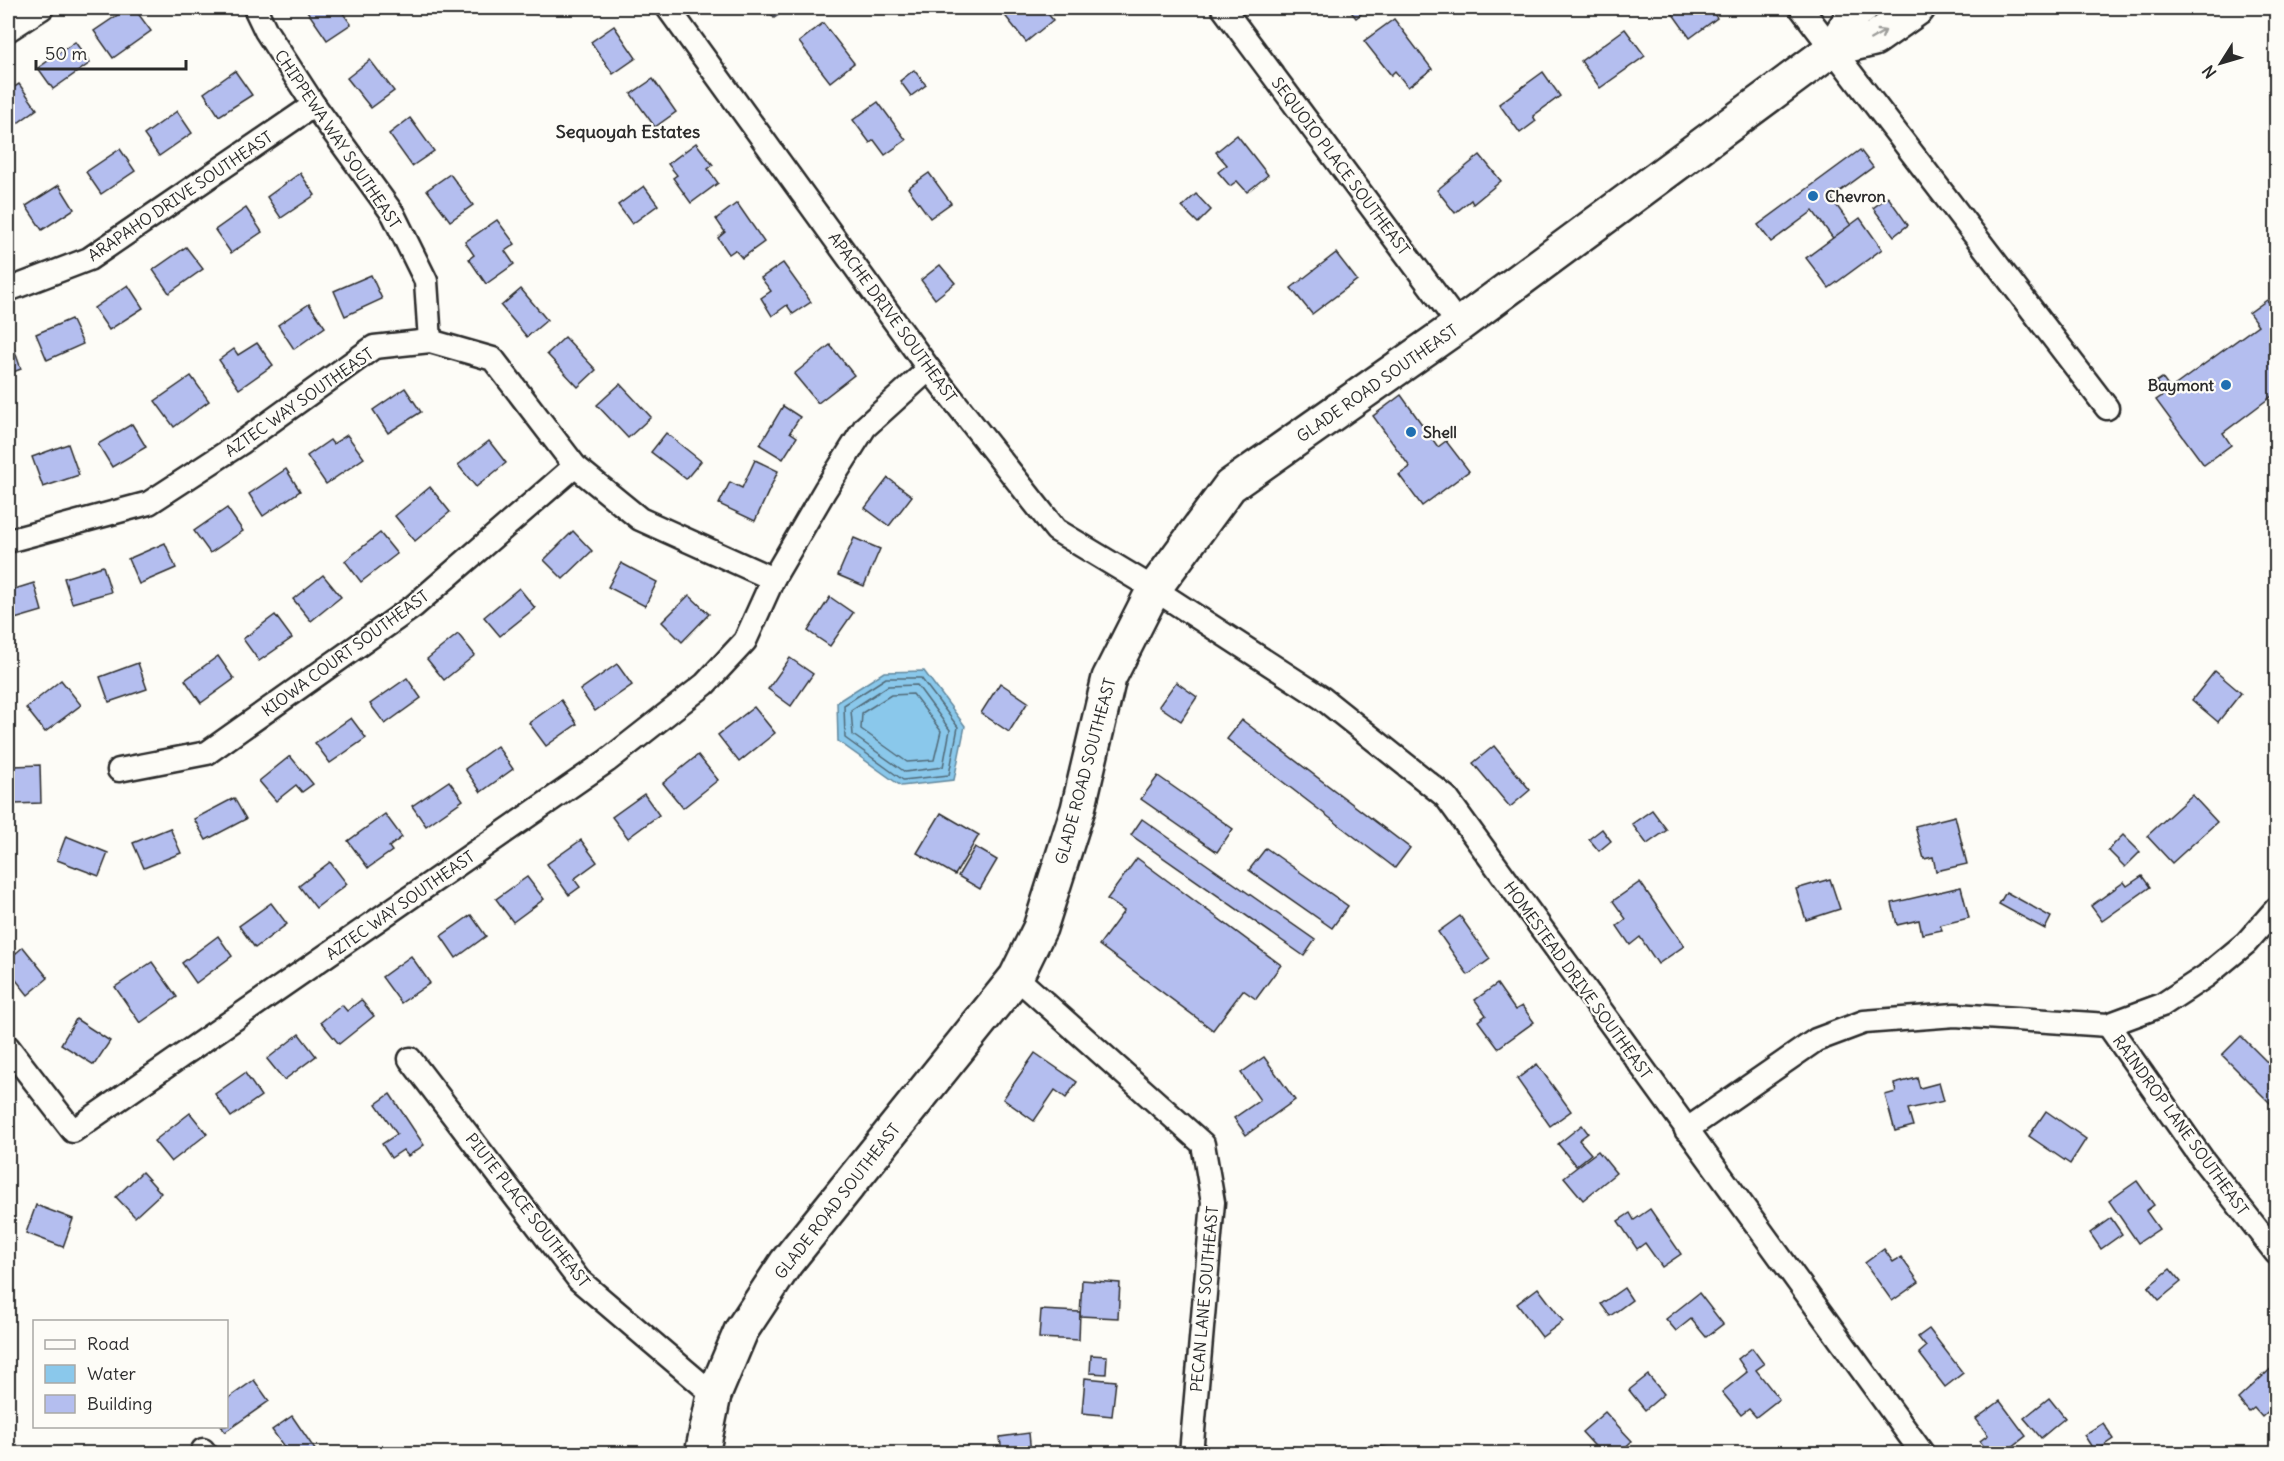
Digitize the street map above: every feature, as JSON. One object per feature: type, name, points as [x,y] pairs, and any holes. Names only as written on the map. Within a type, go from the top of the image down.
[{"type":"street","points":[[8,30],[42,8]]},
{"type":"street","name":"CHIPPEWA WAY SOUTHEAST","points":[[255,8],[266,31],[314,105],[393,214],[426,282],[430,341]]},
{"type":"street","name":"APACHE DRIVE SOUTHEAST","points":[[669,8],[929,369],[1056,530],[1154,589]]},
{"type":"street","name":"SEQUOIO PLACE SOUTHEAST","points":[[1223,8],[1459,325]]},
{"type":"street","points":[[1801,8],[2107,408]]},
{"type":"street","name":"GLADE ROAD SOUTHEAST","points":[[702,1454],[714,1395],[741,1331],[786,1263],[1016,976],[1040,928],[1078,809],[1109,678],[1154,589],[1230,486],[1459,325],[1832,49],[1855,12],[1861,8]]},
{"type":"street","points":[[1832,49],[1874,39],[1918,8]]},
{"type":"street","name":"ARAPAHO DRIVE SOUTHEAST","points":[[8,290],[88,260],[314,105]]},
{"type":"street","name":"AZTEC WAY SOUTHEAST","points":[[8,541],[149,503],[241,443],[374,347],[430,341],[493,359],[575,466],[640,519],[773,579]]},
{"type":"street","name":"AZTEC WAY SOUTHEAST","points":[[8,1047],[73,1131],[607,761],[705,684],[745,641],[773,579],[825,490],[866,427],[929,369]]},
{"type":"street","name":"KIOWA COURT SOUTHEAST","points":[[119,770],[207,753],[414,606],[575,466]]},
{"type":"street","name":"HOMESTEAD DRIVE SOUTHEAST","points":[[1154,589],[1322,698],[1446,797],[1923,1454]]},
{"type":"street","points":[[1686,1130],[1816,1040],[1864,1022],[1955,1015],[2108,1025],[2162,1005],[2206,976],[2246,943],[2277,909]]},
{"type":"street","name":"PECAN LANE SOUTHEAST","points":[[1016,976],[1203,1144],[1213,1203],[1191,1454]]},
{"type":"street","name":"RAINDROP LANE SOUTHEAST","points":[[2108,1025],[2203,1160],[2277,1253]]},
{"type":"street","name":"PIUTE PLACE SOUTHEAST","points":[[410,1059],[579,1280],[714,1395]]},
{"type":"water","points":[[924,671],[965,726],[954,780],[901,786],[838,741],[837,702],[884,672]]},
{"type":"building","points":[[128,8],[134,8],[151,31],[113,58],[94,31]]},
{"type":"building","points":[[305,8],[339,8],[351,24],[327,40]]},
{"type":"building","points":[[767,8],[789,8],[774,18]]},
{"type":"building","points":[[999,8],[1043,8],[1053,20],[1026,42]]},
{"type":"building","points":[[1348,8],[1369,8],[1356,18]]},
{"type":"building","points":[[1673,8],[1723,8],[1714,14],[1717,18],[1690,38],[1670,10]]},
{"type":"building","points":[[1394,19],[1432,69],[1408,87],[1395,71],[1391,75],[1364,41]]},
{"type":"building","points":[[823,23],[854,63],[830,82],[799,42]]},
{"type":"building","points":[[614,26],[636,58],[613,74],[591,42]]},
{"type":"building","points":[[1625,29],[1645,56],[1600,88],[1581,61]]},
{"type":"building","points":[[75,42],[90,63],[53,89],[38,68]]},
{"type":"building","points":[[370,60],[394,91],[371,108],[347,78]]},
{"type":"building","points":[[914,70],[926,85],[911,96],[900,81]]},
{"type":"building","points":[[235,71],[252,95],[219,116],[204,93]]},
{"type":"building","points":[[1543,72],[1560,96],[1533,116],[1536,121],[1520,133],[1499,104]]},
{"type":"building","points":[[653,79],[676,112],[655,127],[631,94]]},
{"type":"building","points":[[19,84],[37,109],[8,130],[8,91]]},
{"type":"building","points":[[878,102],[906,140],[885,155],[874,140],[870,143],[853,120]]},
{"type":"building","points":[[177,111],[192,133],[159,156],[144,135]]},
{"type":"building","points":[[410,118],[434,151],[412,166],[389,134]]},
{"type":"building","points":[[1237,135],[1268,175],[1247,192],[1237,181],[1230,186],[1218,172],[1227,165],[1216,152]]},
{"type":"building","points":[[696,143],[713,165],[708,169],[718,183],[691,203],[673,178],[677,175],[668,164]]},
{"type":"building","points":[[120,149],[135,171],[101,194],[86,172]]},
{"type":"building","points":[[1860,150],[1873,167],[1831,198],[1856,232],[1838,245],[1813,211],[1771,242],[1758,225]]},
{"type":"building","points":[[1480,155],[1501,181],[1473,204],[1471,200],[1455,213],[1437,190]]},
{"type":"building","points":[[300,173],[315,195],[281,218],[267,197]]},
{"type":"building","points":[[929,173],[951,203],[930,218],[908,188]]},
{"type":"building","points":[[450,174],[473,205],[450,221],[427,190]]},
{"type":"building","points":[[59,185],[74,209],[42,230],[26,206]]},
{"type":"building","points":[[644,186],[658,205],[632,224],[618,205]]},
{"type":"building","points":[[1196,194],[1211,210],[1198,223],[1182,207]]},
{"type":"building","points":[[1888,197],[1908,225],[1894,236],[1873,208]]},
{"type":"building","points":[[737,203],[764,242],[742,258],[735,250],[729,254],[718,238],[725,232],[716,219]]},
{"type":"building","points":[[246,208],[262,232],[231,253],[215,230]]},
{"type":"building","points":[[1860,218],[1882,249],[1829,288],[1806,258]]},
{"type":"building","points":[[497,220],[515,244],[505,251],[514,264],[486,284],[469,259],[474,255],[465,242]]},
{"type":"building","points":[[186,247],[203,269],[169,293],[153,270]]},
{"type":"building","points":[[1336,253],[1357,280],[1312,314],[1291,288]]},
{"type":"building","points":[[783,263],[811,302],[793,314],[787,305],[772,316],[761,298],[771,291],[761,278]]},
{"type":"building","points":[[940,265],[955,283],[935,299],[921,280]]},
{"type":"building","points":[[371,275],[382,299],[345,316],[334,291]]},
{"type":"building","points":[[128,285],[143,308],[109,330],[94,308]]},
{"type":"building","points":[[521,289],[547,320],[527,337],[501,306]]},
{"type":"building","name":"Baymont","points":[[2267,300],[2276,312],[2276,393],[2223,433],[2231,445],[2204,465],[2156,400],[2165,394],[2156,382],[2162,378],[2170,389],[2258,325],[2249,313]]},
{"type":"building","points":[[309,304],[325,327],[294,349],[278,325]]},
{"type":"building","points":[[71,319],[83,344],[47,360],[36,334]]},
{"type":"building","points":[[565,337],[596,370],[578,387],[547,354]]},
{"type":"building","points":[[257,343],[273,365],[239,389],[219,360],[234,349],[238,355]]},
{"type":"building","points":[[830,345],[854,375],[818,403],[794,374]]},
{"type":"building","points":[[13,346],[21,369],[8,374],[8,348]]},
{"type":"building","points":[[191,376],[209,401],[174,427],[155,401]]},
{"type":"building","points":[[620,384],[651,417],[628,438],[597,405]]},
{"type":"building","points":[[405,388],[421,412],[388,433],[373,410]]},
{"type":"building","points":[[1401,395],[1438,447],[1446,441],[1469,471],[1422,506],[1399,475],[1410,467],[1373,416]]},
{"type":"building","points":[[783,406],[800,417],[790,432],[797,437],[783,459],[760,445]]},
{"type":"building","points":[[132,424],[146,447],[112,467],[98,444]]},
{"type":"building","points":[[666,433],[701,461],[686,479],[651,452]]},
{"type":"building","points":[[347,435],[364,458],[326,484],[307,456],[330,440],[333,444]]},
{"type":"building","points":[[489,441],[506,463],[476,487],[458,465]]},
{"type":"building","points":[[68,444],[79,475],[43,487],[32,457]]},
{"type":"building","points":[[755,460],[778,471],[755,521],[719,504],[730,482],[742,488]]},
{"type":"building","points":[[286,469],[300,491],[263,516],[249,494]]},
{"type":"building","points":[[888,478],[912,496],[889,526],[865,508]]},
{"type":"building","points":[[430,487],[450,512],[415,541],[395,516]]},
{"type":"building","points":[[227,508],[243,531],[210,553],[194,531]]},
{"type":"building","points":[[573,531],[592,551],[563,579],[544,560]]},
{"type":"building","points":[[380,533],[397,554],[361,582],[345,561]]},
{"type":"building","points":[[854,538],[880,549],[864,586],[838,575]]},
{"type":"building","points":[[165,543],[176,568],[139,584],[128,559]]},
{"type":"building","points":[[621,563],[657,582],[645,606],[608,587]]},
{"type":"building","points":[[103,566],[111,592],[72,603],[64,578]]},
{"type":"building","points":[[323,575],[341,597],[311,621],[293,599]]},
{"type":"building","points":[[34,583],[42,611],[8,621],[8,591]]},
{"type":"building","points":[[519,588],[535,608],[500,636],[484,617]]},
{"type":"building","points":[[689,595],[709,614],[682,642],[662,622]]},
{"type":"building","points":[[830,597],[853,613],[830,646],[808,631]]},
{"type":"building","points":[[275,615],[292,638],[259,661],[243,639]]},
{"type":"building","points":[[458,634],[475,655],[444,680],[427,659]]},
{"type":"building","points":[[218,656],[234,679],[201,703],[185,680]]},
{"type":"building","points":[[790,658],[813,674],[791,706],[768,689]]},
{"type":"building","points":[[138,663],[147,689],[109,702],[100,677]]},
{"type":"building","points":[[617,664],[632,685],[595,711],[580,690]]},
{"type":"building","points":[[2215,671],[2241,693],[2218,722],[2192,700]]},
{"type":"building","points":[[407,678],[421,698],[385,724],[370,704]]},
{"type":"building","points":[[61,680],[81,705],[45,732],[26,708]]},
{"type":"building","points":[[1176,682],[1197,697],[1181,721],[1159,706]]},
{"type":"building","points":[[1000,683],[1028,702],[1009,732],[981,713]]},
{"type":"building","points":[[561,700],[577,724],[546,746],[529,723]]},
{"type":"building","points":[[754,707],[775,733],[739,762],[718,735]]},
{"type":"building","points":[[351,718],[366,738],[330,763],[315,743]]},
{"type":"building","points":[[1242,720],[1410,848],[1395,868],[1227,739]]},
{"type":"building","points":[[497,746],[513,769],[481,792],[465,769]]},
{"type":"building","points":[[1494,746],[1530,790],[1510,807],[1473,763]]},
{"type":"building","points":[[698,755],[718,780],[683,808],[663,783]]},
{"type":"building","points":[[290,756],[313,784],[302,792],[296,785],[276,801],[259,781]]},
{"type":"building","points":[[40,765],[41,803],[15,804],[14,766]]},
{"type":"building","points":[[1158,776],[1233,829],[1217,852],[1141,799]]},
{"type":"building","points":[[449,781],[463,800],[426,826],[412,806]]},
{"type":"building","points":[[644,794],[659,815],[628,838],[612,817]]},
{"type":"building","points":[[2192,795],[2217,822],[2172,863],[2147,836]]},
{"type":"building","points":[[234,798],[246,819],[206,840],[194,819]]},
{"type":"building","points":[[1652,810],[1667,830],[1647,844],[1632,824]]},
{"type":"building","points":[[941,813],[979,835],[955,875],[917,853]]},
{"type":"building","points":[[385,814],[402,837],[389,847],[392,851],[368,868],[348,841]]},
{"type":"building","points":[[1955,816],[1967,864],[1936,871],[1933,857],[1924,859],[1915,826]]},
{"type":"building","points":[[1142,819],[1315,940],[1304,956],[1131,835]]},
{"type":"building","points":[[170,828],[181,853],[144,868],[133,843]]},
{"type":"building","points":[[1602,829],[1611,841],[1599,851],[1589,839]]},
{"type":"building","points":[[2123,835],[2140,852],[2125,867],[2108,850]]},
{"type":"building","points":[[66,836],[108,853],[99,876],[57,860]]},
{"type":"building","points":[[581,840],[597,862],[574,879],[580,887],[569,895],[547,864]]},
{"type":"building","points":[[975,847],[997,860],[980,889],[958,876]]},
{"type":"building","points":[[1266,848],[1348,906],[1332,928],[1249,870]]},
{"type":"building","points":[[1137,858],[1281,965],[1256,999],[1243,990],[1213,1030],[1099,945],[1124,911],[1107,899]]},
{"type":"building","points":[[330,862],[347,884],[316,908],[299,886]]},
{"type":"building","points":[[2142,876],[2150,887],[2102,921],[2091,906],[2124,882],[2127,886]]},
{"type":"building","points":[[527,877],[544,899],[513,922],[496,899]]},
{"type":"building","points":[[1830,879],[1840,909],[1806,920],[1796,889]]},
{"type":"building","points":[[1640,882],[1684,946],[1658,964],[1640,937],[1630,945],[1617,926],[1626,919],[1613,901]]},
{"type":"building","points":[[1961,887],[1969,918],[1940,925],[1942,930],[1922,934],[1919,920],[1897,925],[1892,903]]},
{"type":"building","points":[[2006,892],[2051,917],[2045,929],[1999,904]]},
{"type":"building","points":[[271,903],[287,924],[255,948],[239,926]]},
{"type":"building","points":[[471,915],[486,936],[456,958],[441,936]]},
{"type":"building","points":[[1460,916],[1490,959],[1468,975],[1438,932]]},
{"type":"building","points":[[218,936],[232,956],[196,983],[182,963]]},
{"type":"building","points":[[23,947],[48,978],[28,995],[8,970],[8,960]]},
{"type":"building","points":[[411,956],[430,983],[401,1003],[382,977]]},
{"type":"building","points":[[152,962],[177,997],[140,1023],[115,987]]},
{"type":"building","points":[[1497,984],[1515,1010],[1522,1006],[1534,1022],[1498,1048],[1478,1021],[1486,1015],[1475,1000]]},
{"type":"building","points":[[361,1000],[374,1016],[339,1044],[321,1022],[342,1005],[347,1011]]},
{"type":"building","points":[[76,1019],[110,1041],[94,1065],[61,1044]]},
{"type":"building","points":[[299,1034],[316,1056],[284,1080],[267,1059]]},
{"type":"building","points":[[2241,1036],[2267,1062],[2271,1058],[2276,1064],[2276,1109],[2222,1055]]},
{"type":"building","points":[[1035,1053],[1077,1082],[1066,1098],[1055,1090],[1034,1121],[1003,1099]]},
{"type":"building","points":[[1264,1057],[1295,1100],[1246,1135],[1234,1118],[1260,1100],[1241,1073]]},
{"type":"building","points":[[1537,1064],[1571,1111],[1550,1126],[1517,1079]]},
{"type":"building","points":[[245,1073],[261,1096],[231,1117],[215,1094]]},
{"type":"building","points":[[1917,1078],[1920,1088],[1939,1083],[1944,1101],[1908,1109],[1913,1126],[1895,1131],[1885,1095],[1896,1092],[1894,1084]]},
{"type":"building","points":[[390,1094],[424,1145],[408,1156],[403,1150],[391,1158],[382,1144],[397,1134],[376,1104]]},
{"type":"building","points":[[2046,1111],[2086,1139],[2070,1164],[2029,1136]]},
{"type":"building","points":[[190,1113],[207,1134],[171,1162],[154,1141]]},
{"type":"building","points":[[1582,1125],[1588,1133],[1579,1140],[1591,1154],[1576,1166],[1558,1144]]},
{"type":"building","points":[[1598,1151],[1616,1173],[1583,1200],[1564,1177]]},
{"type":"building","points":[[142,1172],[161,1193],[135,1217],[116,1197]]},
{"type":"building","points":[[2137,1181],[2154,1205],[2146,1211],[2159,1229],[2138,1243],[2109,1201]]},
{"type":"building","points":[[36,1205],[73,1219],[63,1247],[26,1233]]},
{"type":"building","points":[[1650,1209],[1681,1254],[1662,1267],[1645,1243],[1637,1249],[1618,1221],[1630,1213],[1634,1220]]},
{"type":"building","points":[[2111,1218],[2122,1234],[2101,1249],[2090,1233]]},
{"type":"building","points":[[1884,1249],[1893,1262],[1901,1257],[1919,1282],[1892,1301],[1865,1263]]},
{"type":"building","points":[[2170,1269],[2181,1282],[2159,1300],[2148,1287]]},
{"type":"building","points":[[1082,1280],[1120,1283],[1118,1318],[1080,1316]]},
{"type":"building","points":[[1538,1288],[1563,1321],[1542,1337],[1517,1304]]},
{"type":"building","points":[[1624,1288],[1632,1300],[1610,1316],[1601,1304]]},
{"type":"building","points":[[1699,1293],[1723,1324],[1706,1337],[1691,1319],[1676,1331],[1666,1319]]},
{"type":"building","points":[[1041,1310],[1080,1312],[1079,1340],[1039,1338]]},
{"type":"building","points":[[1929,1329],[1963,1373],[1945,1387],[1919,1353],[1926,1347],[1918,1337]]},
{"type":"building","points":[[1752,1348],[1764,1364],[1756,1370],[1779,1399],[1756,1417],[1749,1409],[1741,1415],[1722,1392],[1747,1372],[1738,1359]]},
{"type":"building","points":[[1091,1355],[1107,1356],[1106,1374],[1090,1373]]},
{"type":"building","points":[[2276,1364],[2276,1404],[2262,1417],[2254,1408],[2249,1412],[2238,1399]]},
{"type":"building","points":[[1648,1375],[1664,1394],[1645,1410],[1629,1390]]},
{"type":"building","points":[[1085,1378],[1116,1381],[1112,1416],[1082,1413]]},
{"type":"building","points":[[254,1380],[269,1401],[225,1432],[222,1428],[228,1428],[228,1399]]},
{"type":"building","points":[[2049,1398],[2065,1418],[2041,1438],[2024,1418]]},
{"type":"building","points":[[2000,1401],[2026,1436],[2003,1454],[1989,1454],[1980,1441],[1988,1435],[1976,1419]]},
{"type":"building","points":[[1605,1412],[1632,1441],[1618,1454],[1602,1454],[1582,1432]]},
{"type":"building","points":[[292,1416],[318,1454],[289,1454],[272,1430]]},
{"type":"building","points":[[2103,1423],[2114,1439],[2095,1452],[2084,1435]]},
{"type":"building","points":[[1029,1433],[1031,1454],[1002,1454],[1000,1437]]},
{"type":"building","points":[[1371,1445],[1396,1449],[1395,1454],[1370,1454]]},
{"type":"place","name":"Chevron","points":[[1813,196]]},
{"type":"place","name":"Baymont","points":[[2226,385]]},
{"type":"place","name":"Shell","points":[[1411,432]]},
{"type":"district","name":"Sequoyah Estates","points":[[628,132]]}]
